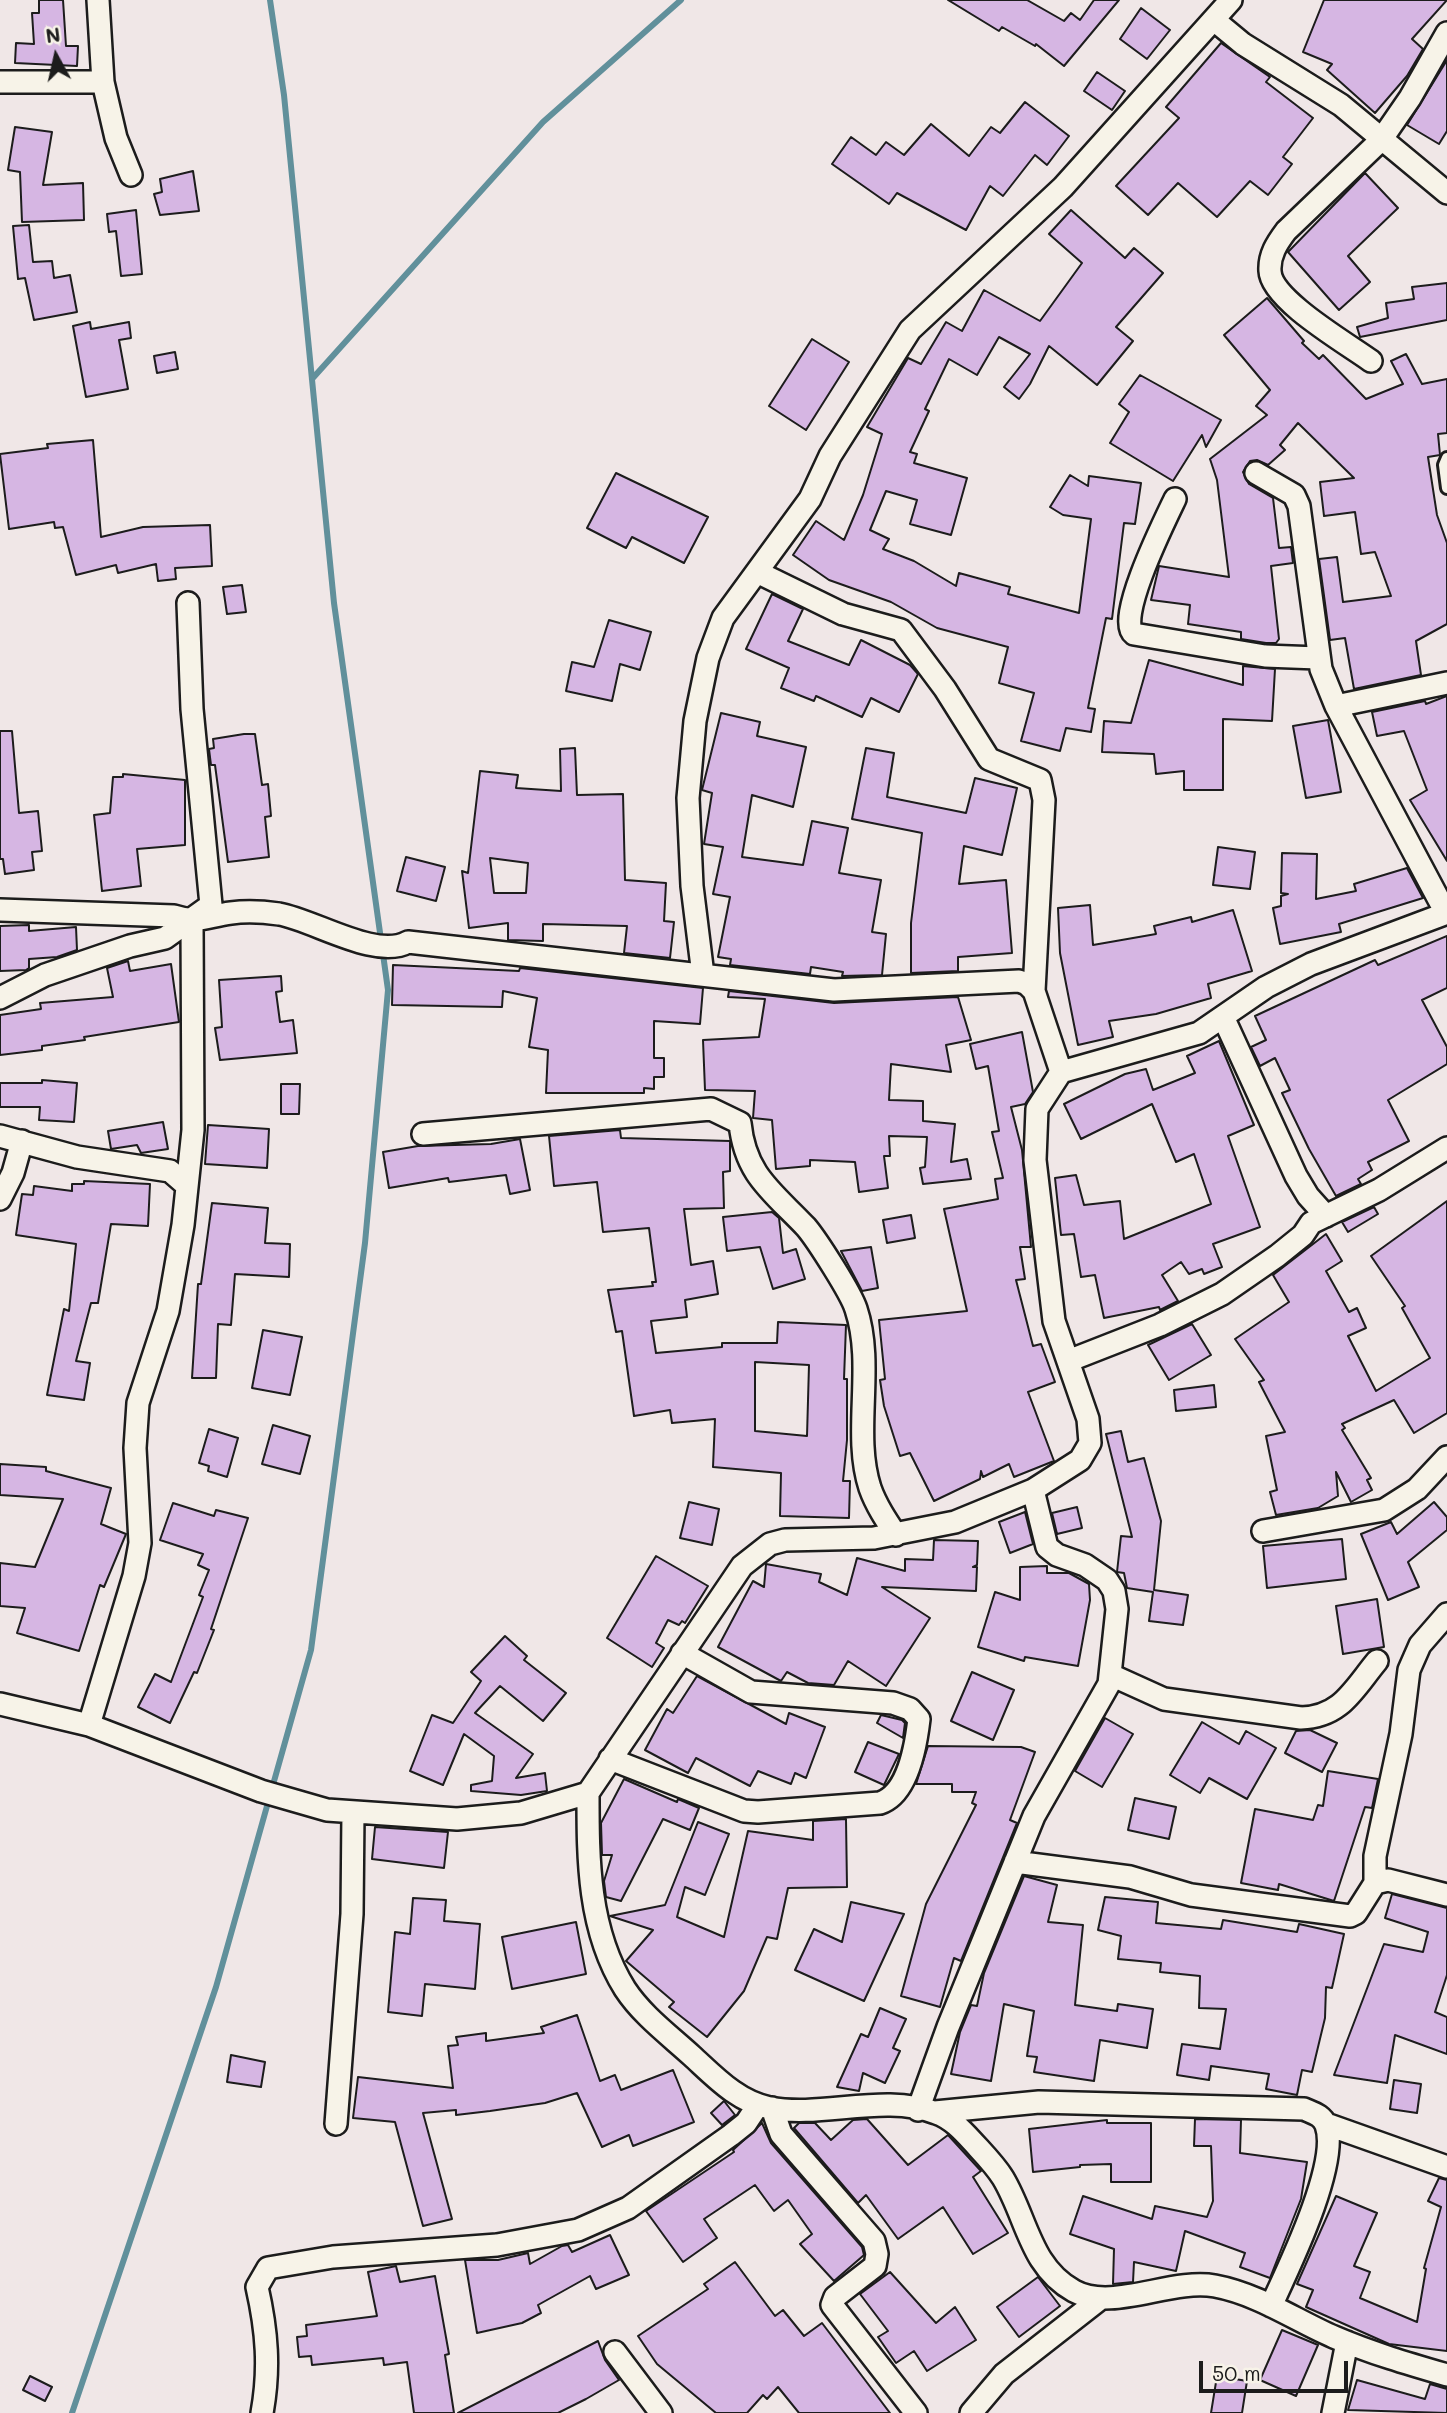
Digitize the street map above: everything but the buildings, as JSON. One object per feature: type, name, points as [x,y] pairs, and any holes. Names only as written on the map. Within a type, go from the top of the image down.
[{"type":"street","points":[[98,0],[103,82],[116,138],[131,175]]},
{"type":"street","points":[[702,975],[692,886],[688,798],[695,721],[708,659],[723,618],[810,499],[830,456],[910,330],[1063,187],[1231,0]]},
{"type":"street","points":[[1214,20],[1243,44],[1341,105],[1447,193]]},
{"type":"street","points":[[1371,362],[1292,304],[1273,283],[1270,273],[1275,246],[1286,231],[1381,140],[1410,98],[1447,33]]},
{"type":"street","points":[[0,82],[103,82]]},
{"type":"street","points":[[1256,472],[1294,495],[1299,506],[1318,658],[1336,706],[1446,913],[1311,964],[1266,988],[1224,1019],[1199,1033],[1061,1072],[1037,1109],[1035,1160],[1054,1321],[1088,1419],[1090,1443],[1080,1460],[1033,1490],[955,1522],[874,1538],[785,1540],[770,1544],[742,1566],[588,1793],[588,1857],[594,1907],[607,1951],[625,1988],[644,2013],[723,2085],[765,2106],[900,2106],[927,2111],[956,2124],[1002,2176],[1041,2261],[1073,2291],[1100,2299],[1181,2285],[1213,2286],[1251,2296],[1347,2342],[1447,2375]]},
{"type":"street","points":[[1175,499],[1134,594],[1127,624],[1129,631],[1265,656],[1318,658]]},
{"type":"street","points":[[757,572],[843,614],[901,630],[945,689],[989,759],[1040,779],[1044,800],[1034,991],[1061,1072]]},
{"type":"street","points":[[0,998],[45,975],[130,946],[165,938],[192,922],[211,905],[192,709],[188,603]]},
{"type":"street","points":[[1336,706],[1447,683]]},
{"type":"street","points":[[0,910],[174,916],[192,922],[232,912],[277,914],[367,943],[398,948],[408,942],[834,990],[883,990],[1019,981],[1034,991]]},
{"type":"street","points":[[89,1725],[134,1576],[140,1520],[136,1475],[138,1403],[168,1311],[183,1225],[193,1130],[192,922]]},
{"type":"street","points":[[1224,1019],[1296,1176],[1308,1196],[1326,1216]]},
{"type":"street","points":[[423,1134],[710,1109],[740,1123],[742,1149],[757,1176],[779,1204],[807,1229],[855,1306],[864,1360],[865,1447],[869,1486],[896,1535]]},
{"type":"street","points":[[0,1136],[77,1157],[170,1171],[186,1184]]},
{"type":"street","points":[[0,1199],[13,1173],[22,1141]]},
{"type":"street","points":[[1068,1361],[1160,1325],[1222,1294],[1286,1249],[1303,1235],[1311,1223],[1379,1190],[1447,1148]]},
{"type":"street","points":[[1264,1531],[1384,1510],[1417,1489],[1447,1457]]},
{"type":"street","points":[[927,2111],[948,2026],[1034,1816],[1109,1684],[1111,1675],[1117,1609],[1114,1591],[1107,1580],[1085,1565],[1057,1555],[1047,1547],[1033,1490]]},
{"type":"street","points":[[1015,1862],[1130,1877],[1191,1895],[1350,1916],[1356,1913],[1375,1883],[1375,1856],[1401,1734],[1409,1670],[1420,1645],[1447,1614]]},
{"type":"street","points":[[610,1759],[744,1811],[880,1803],[891,1800],[900,1788],[918,1727],[919,1719],[910,1709],[893,1703],[751,1692],[682,1653]]},
{"type":"street","points":[[1111,1675],[1164,1699],[1301,1718],[1321,1718],[1336,1710],[1377,1661]]},
{"type":"street","points":[[0,1704],[89,1725],[283,1799],[327,1810],[457,1819],[521,1813],[588,1793]]},
{"type":"street","points":[[336,2124],[352,1914],[353,1812]]},
{"type":"street","points":[[1375,1883],[1388,1880],[1447,1895]]},
{"type":"street","points":[[927,2111],[1039,2102],[1304,2109],[1319,2115],[1325,2124],[1324,2168],[1307,2225],[1271,2306]]},
{"type":"street","points":[[262,2413],[268,2363],[265,2324],[257,2287],[268,2268],[333,2257],[497,2245],[578,2230],[628,2208],[746,2123],[765,2106]]},
{"type":"street","points":[[765,2106],[781,2134],[874,2241],[877,2253],[875,2266],[835,2297],[832,2305],[916,2413]]},
{"type":"street","points":[[1325,2124],[1447,2167]]},
{"type":"street","points":[[971,2413],[1004,2374],[1100,2299]]},
{"type":"street","points":[[1333,2413],[1347,2342]]},
{"type":"street","points":[[615,2352],[661,2413]]},
{"type":"lane","points":[[1447,458],[1444,465],[1447,488]]},
{"type":"waterway","points":[[72,2413],[216,1987],[311,1650],[365,1243],[388,990],[334,603],[284,95],[270,0]]},
{"type":"waterway","points":[[312,379],[543,122],[681,0]]}]
